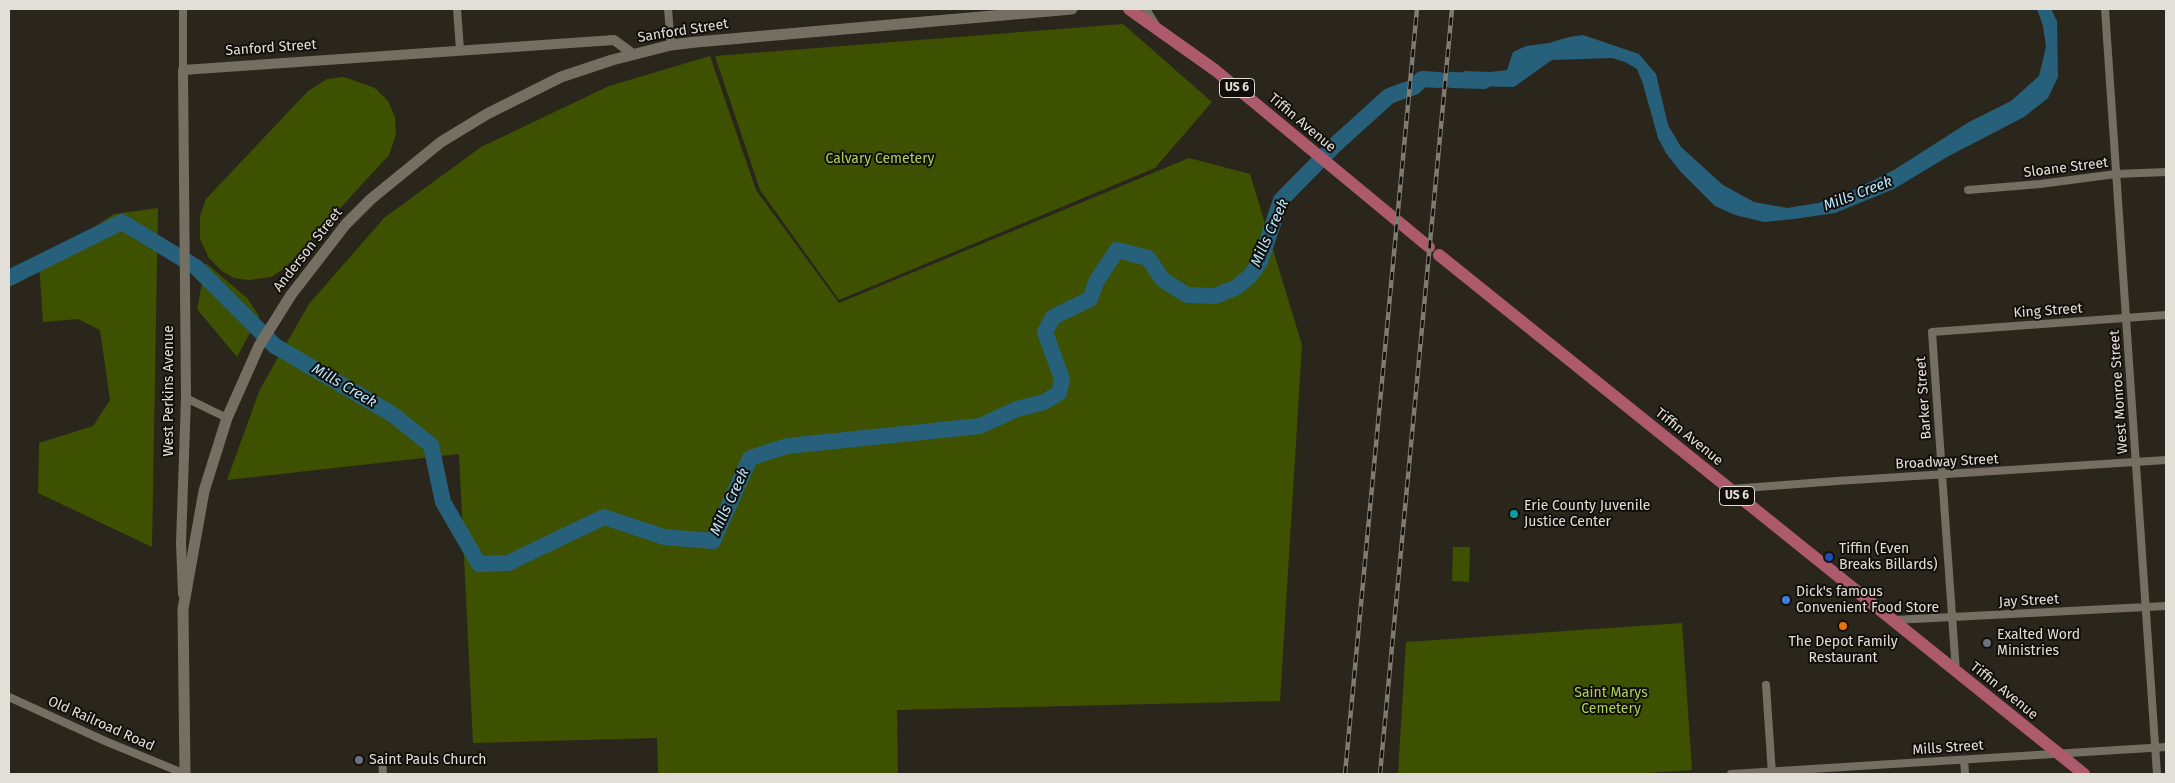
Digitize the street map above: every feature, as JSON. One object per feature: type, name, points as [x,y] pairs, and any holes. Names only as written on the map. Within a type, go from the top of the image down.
[{"type":"main road","name":"Sanford Street","points":[[632,54],[670,45],[749,36],[1072,9]]},
{"type":"main road","name":"Tiffin Avenue","points":[[1129,9],[1215,70],[1434,251],[2084,774]]},
{"type":"main road","name":"Anderson Street","points":[[183,609],[204,491],[226,418],[268,329],[306,273],[346,224],[409,167],[456,133],[504,105],[561,77],[632,54]]},
{"type":"main road","name":"West Perkins Avenue","points":[[183,609],[185,774]]},
{"type":"street","name":"West Perkins Avenue","points":[[182,9],[186,398],[181,543],[183,609]]},
{"type":"street","points":[[458,9],[460,50]]},
{"type":"street","points":[[668,9],[670,45]]},
{"type":"street","points":[[1146,9],[1159,31]]},
{"type":"street","name":"West Monroe Street","points":[[2105,9],[2157,774]]},
{"type":"street","name":"Sanford Street","points":[[183,70],[614,40],[632,54]]},
{"type":"street","name":"Sloane Street","points":[[1968,190],[2040,184],[2116,174],[2166,172]]},
{"type":"street","name":"King Street","points":[[1932,332],[2166,315]]},
{"type":"street","name":"Barker Street","points":[[1932,332],[1956,672]]},
{"type":"street","points":[[186,398],[226,418]]},
{"type":"street","name":"Broadway Street","points":[[1729,489],[2166,460]]},
{"type":"street","name":"Jay Street","points":[[1892,620],[2166,606]]},
{"type":"street","points":[[1766,685],[1772,773]]},
{"type":"street","name":"Old Railroad Road","points":[[9,697],[105,741],[185,774]]},
{"type":"street","name":"Mills Street","points":[[1731,774],[1772,773],[2166,747]]},
{"type":"street","points":[[382,758],[383,774]]},
{"type":"street","points":[[1964,760],[1965,774]]},
{"type":"green space","name":"Calvary Cemetery","points":[[1123,24],[1212,102],[1155,168],[839,300],[760,190],[715,56]]},
{"type":"green space","points":[[710,56],[756,190],[839,303],[1189,158],[1250,174],[1302,345],[1280,701],[897,710],[898,774],[658,774],[657,738],[473,743],[459,454],[227,480],[260,389],[309,304],[384,218],[481,147],[609,86]]},
{"type":"green space","points":[[344,77],[375,88],[388,101],[395,117],[396,135],[389,155],[285,268],[271,277],[249,280],[234,278],[222,271],[209,258],[200,239],[200,216],[206,199],[308,91],[327,79]]},
{"type":"green space","points":[[158,208],[152,547],[38,493],[39,443],[93,426],[110,400],[100,330],[78,319],[43,322],[39,263],[114,214]]},
{"type":"green space","points":[[206,263],[247,298],[259,316],[237,357],[197,309]]},
{"type":"green space","points":[[1453,547],[1470,547],[1469,582],[1452,581]]},
{"type":"green space","name":"Saint Marys Cemetery","points":[[1682,623],[1692,770],[1632,774],[1398,774],[1406,642]]},
{"type":"water","points":[[2037,9],[2051,9],[2057,21],[2058,77],[2048,98],[2024,117],[1947,157],[1894,189],[1835,213],[1794,219],[1764,222],[1735,215],[1715,206],[1680,171],[1666,153],[1658,138],[1637,69],[1625,62],[1612,58],[1552,60],[1514,87],[1462,86],[1464,71],[1490,72],[1507,70],[1513,52],[1526,46],[1549,43],[1569,37],[1583,35],[1639,54],[1656,74],[1668,125],[1681,147],[1723,185],[1754,202],[1787,208],[1818,203],[1850,192],[1894,170],[1969,122],[2011,101],[2039,76],[2046,47],[2043,26]]},
{"type":"waterway","name":"Mills Creek","points":[[9,278],[122,222],[196,267],[275,346],[392,414],[431,445],[443,502],[479,564],[508,563],[604,517],[664,537],[713,541],[750,458],[787,446],[980,426],[1017,409],[1044,402],[1059,393],[1062,379],[1045,332],[1053,317],[1090,299],[1096,282],[1117,250],[1148,258],[1163,280],[1187,295],[1215,296],[1235,288],[1249,277],[1260,262],[1281,200],[1336,144],[1389,96],[1414,87],[1422,79],[1439,80]]},
{"type":"waterway","name":"Mills Creek","points":[[1451,80],[1484,81]]},
{"type":"railway","points":[[1345,774],[1417,9]]},
{"type":"railway","points":[[1380,774],[1452,9]]},
{"type":"place","name":"Erie County Juvenile Justice Center","points":[[1514,514]]},
{"type":"place","name":"Tiffin (Even Breaks Billards)","points":[[1829,557]]},
{"type":"place","name":"Dick's famous Convenient Food Store","points":[[1786,600]]},
{"type":"place","name":"The Depot Family Restaurant","points":[[1843,626]]},
{"type":"place","name":"Exalted Word Ministries","points":[[1987,643]]},
{"type":"place","name":"Saint Pauls Church","points":[[359,760]]}]
